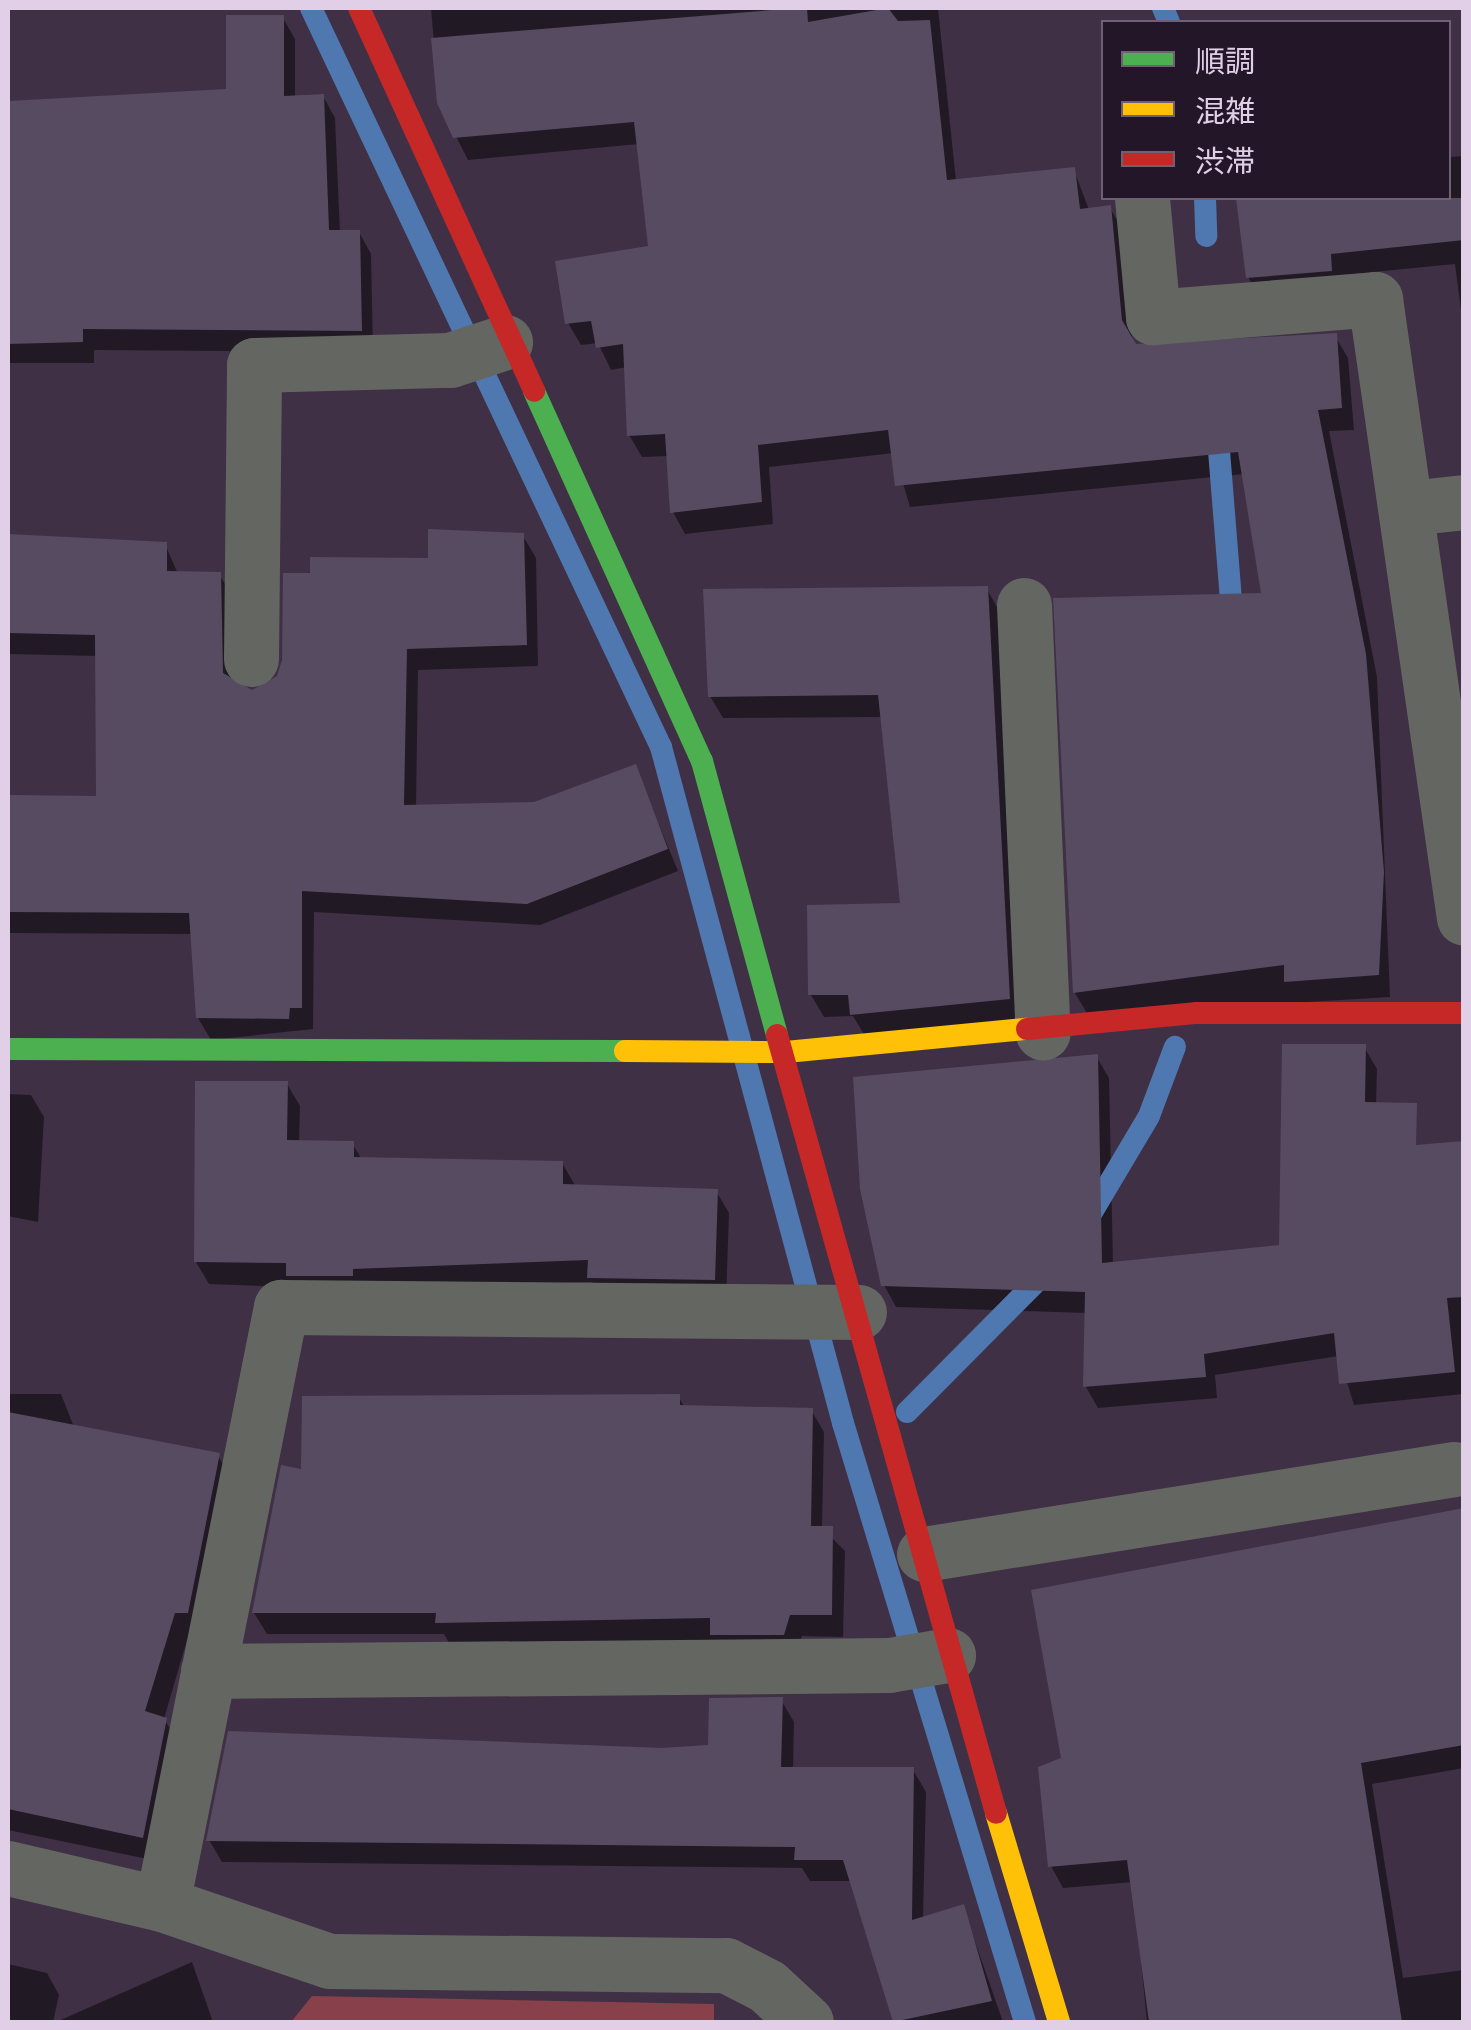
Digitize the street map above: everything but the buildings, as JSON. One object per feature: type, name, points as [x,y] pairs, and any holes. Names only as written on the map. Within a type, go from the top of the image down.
[{"type":"street","points":[[358,8],[481,350],[702,761],[775,1051],[827,1312],[924,1554],[922,1660],[1059,2022]]},
{"type":"street","points":[[1142,200],[1153,317],[1376,299],[1458,842],[1464,918]]},
{"type":"street","points":[[251,659],[254,365],[481,350]]},
{"type":"street","points":[[1408,508],[1464,502]]},
{"type":"street","points":[[1024,605],[1042,1034]]},
{"type":"street","points":[[8,1048],[775,1051],[1042,1034],[1197,1014],[1464,1013]]},
{"type":"street","points":[[162,1904],[281,1306],[827,1312]]},
{"type":"street","points":[[924,1554],[1454,1469]]},
{"type":"street","points":[[208,1671],[922,1660]]},
{"type":"street","points":[[8,1868],[162,1904],[329,1961],[726,1965],[767,1986],[806,2022]]},
{"type":"shaded area","points":[[312,1996],[714,2004],[714,2022],[291,2022]]},
{"type":"waterway","points":[[311,8],[661,747],[843,1423],[1025,2022]]},
{"type":"waterway","points":[[1163,8],[1168,20]]},
{"type":"waterway","points":[[1205,200],[1206,236]]},
{"type":"waterway","points":[[1217,426],[1233,624]]},
{"type":"waterway","points":[[1082,1229],[1149,1116],[1175,1047]]},
{"type":"waterway","points":[[907,1412],[1049,1269]]},
{"type":"traffic: fast","points":[[534,391],[702,761],[777,1035]]},
{"type":"traffic: fast","points":[[8,1049],[625,1051]]},
{"type":"traffic: slow","points":[[625,1051],[786,1052],[1027,1029]]},
{"type":"traffic: slow","points":[[996,1813],[1059,2022]]},
{"type":"traffic: jam","points":[[359,8],[534,391]]},
{"type":"traffic: jam","points":[[1027,1029],[1197,1013],[1464,1013]]},
{"type":"traffic: jam","points":[[777,1035],[996,1813]]}]
